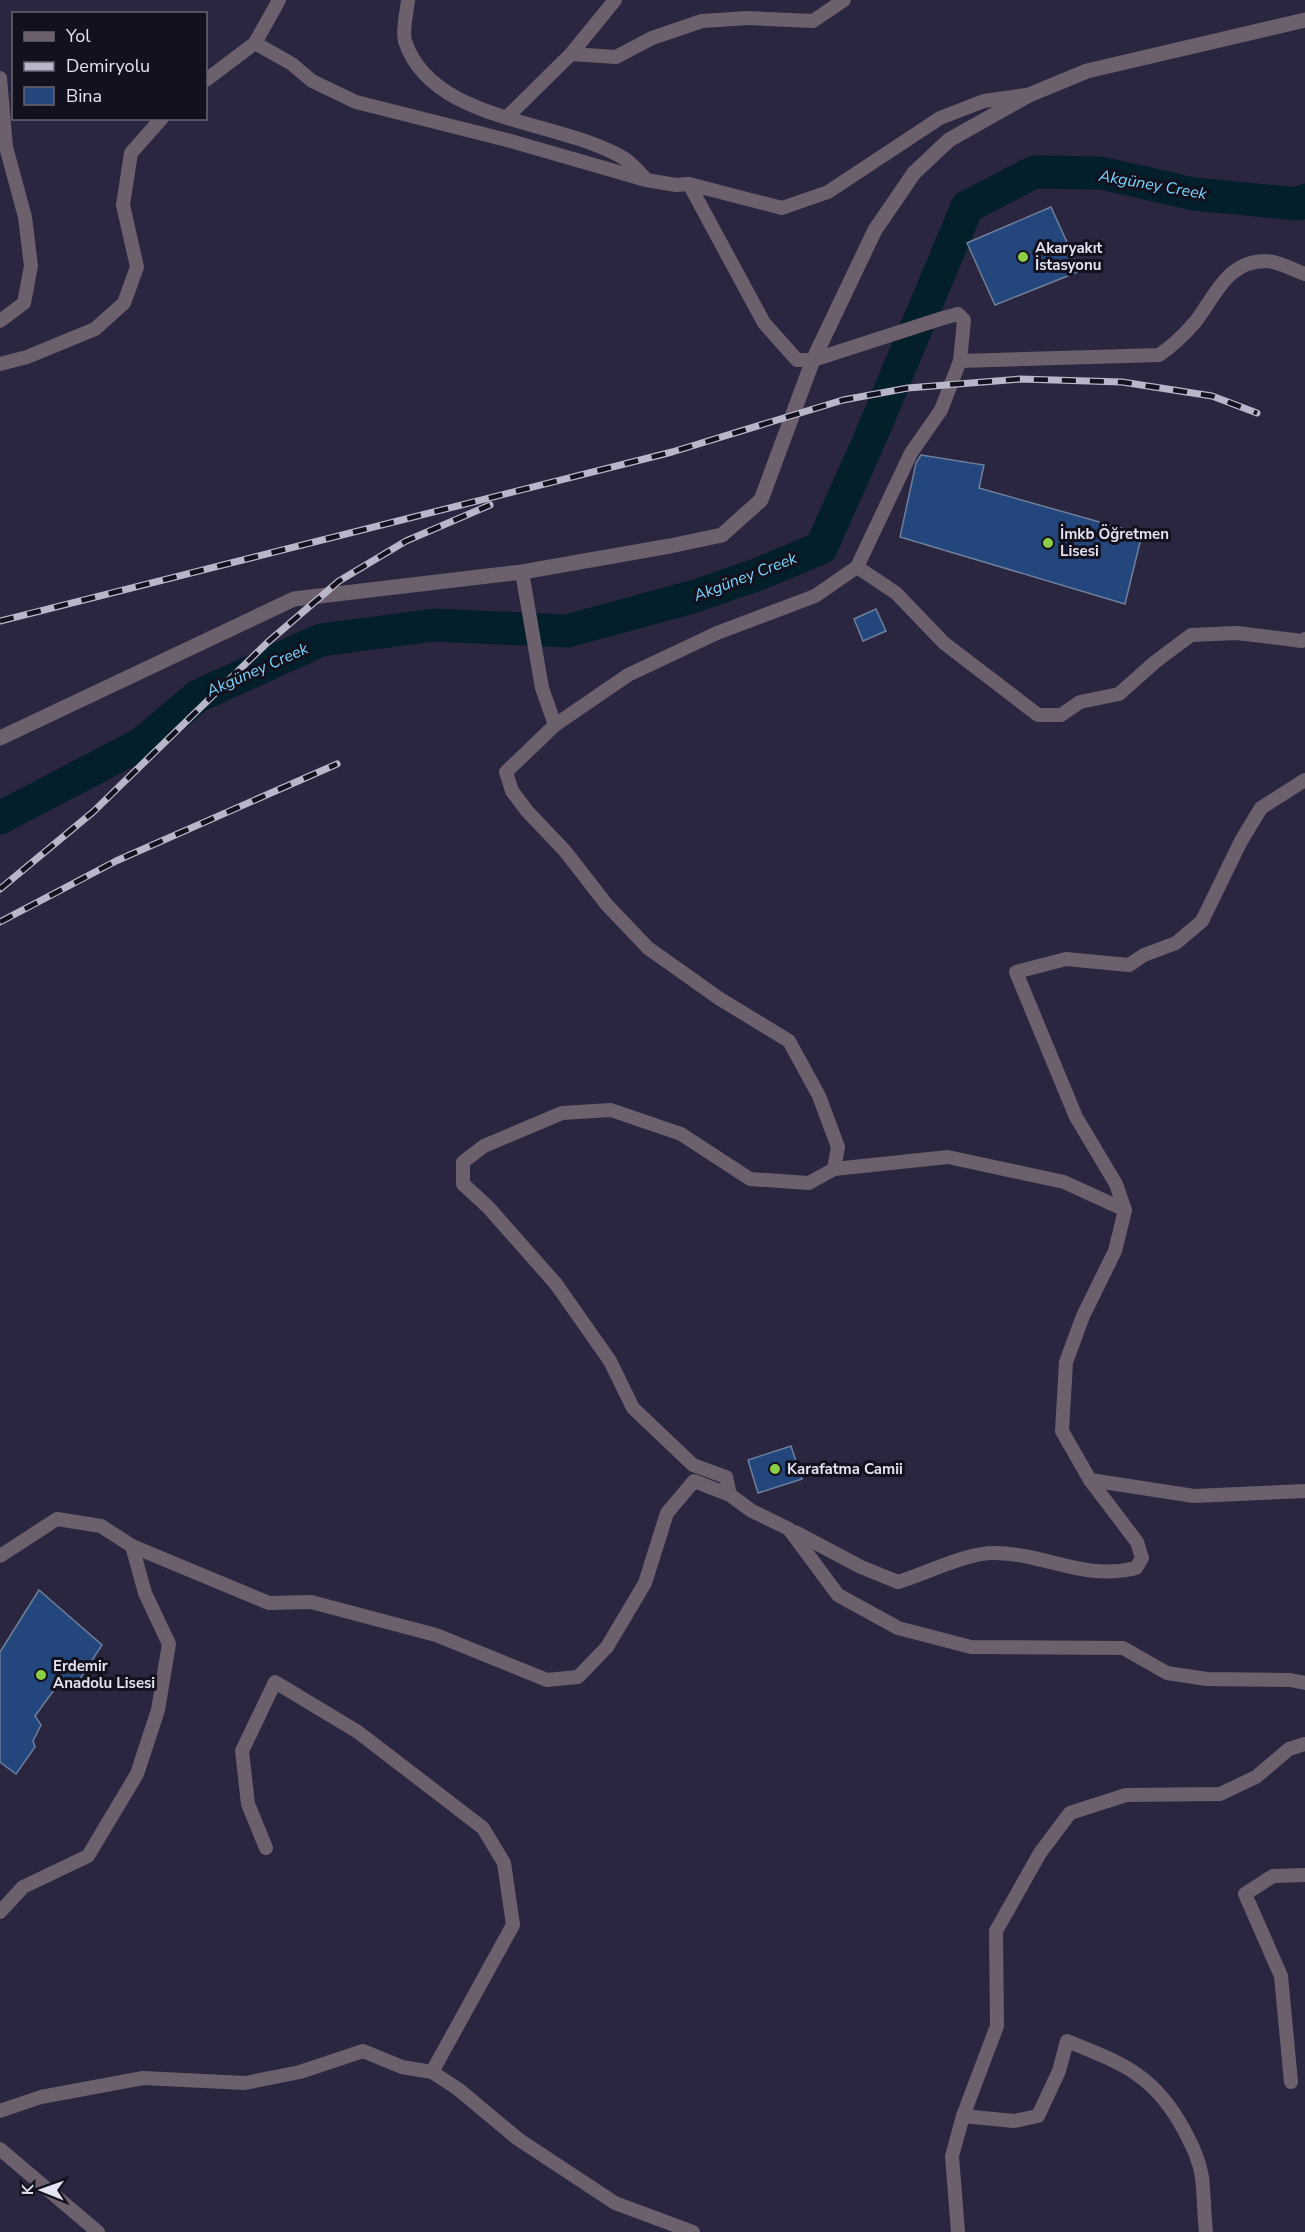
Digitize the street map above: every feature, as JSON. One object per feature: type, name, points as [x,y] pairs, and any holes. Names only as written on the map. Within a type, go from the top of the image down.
[{"type":"street","points":[[207,79],[255,43],[279,0]]},
{"type":"street","points":[[408,0],[404,40],[424,76],[462,101],[578,138],[626,159],[646,180]]},
{"type":"street","points":[[507,117],[571,54],[615,0]]},
{"type":"street","points":[[571,54],[616,57],[652,38],[702,21],[747,18],[813,21],[844,0]]},
{"type":"street","points":[[0,738],[294,599],[522,572],[722,535],[761,500],[813,360],[875,230],[914,173],[949,140],[1029,95],[1087,71],[1305,20]]},
{"type":"street","points":[[255,43],[292,64],[312,81],[356,102],[507,140],[646,180],[676,185],[689,184],[782,208],[828,192],[940,118],[984,101],[1029,95]]},
{"type":"street","points":[[0,78],[6,147],[25,217],[31,266],[24,303],[0,321]]},
{"type":"street","points":[[0,364],[27,357],[95,329],[124,303],[136,267],[123,205],[131,153],[160,120]]},
{"type":"street","points":[[689,184],[764,323],[797,360],[813,360],[869,340],[958,314],[964,320],[960,361],[941,410],[911,453],[857,567],[815,596],[717,633],[628,675],[555,725],[506,772],[512,791],[565,851],[608,905],[648,948],[720,999],[789,1041],[819,1096],[838,1147],[834,1169]]},
{"type":"street","points":[[960,361],[1159,355],[1175,344],[1197,319],[1220,283],[1241,265],[1267,261],[1305,274]]},
{"type":"street","points":[[857,567],[896,592],[944,643],[1038,716],[1061,715],[1080,702],[1119,694],[1155,662],[1191,635],[1237,633],[1302,641],[1305,639]]},
{"type":"street","points":[[522,572],[534,652],[542,688],[555,725]]},
{"type":"street","points":[[0,1556],[57,1519],[102,1526],[132,1546],[269,1603],[311,1602],[436,1635],[547,1680],[578,1677],[607,1647],[645,1582],[667,1513],[694,1481],[730,1495],[752,1511],[861,1567],[898,1582],[964,1558],[994,1552],[1042,1559],[1087,1572],[1115,1573],[1137,1568],[1142,1558],[1137,1542],[1090,1480],[1062,1431],[1066,1362],[1083,1316],[1115,1251],[1125,1210],[1116,1184],[1076,1117],[1016,972],[1066,959],[1129,965],[1144,955],[1176,943],[1202,921],[1241,841],[1261,808],[1305,780]]},
{"type":"street","points":[[730,1495],[726,1478],[693,1466],[633,1408],[610,1361],[556,1284],[488,1207],[463,1184],[463,1162],[484,1146],[562,1113],[610,1110],[681,1134],[750,1179],[809,1183],[834,1169],[948,1157],[1064,1182],[1125,1210]]},
{"type":"street","points":[[1090,1480],[1194,1496],[1305,1491]]},
{"type":"street","points":[[789,1529],[838,1595],[898,1628],[971,1647],[1123,1648],[1167,1673],[1207,1679],[1290,1680],[1305,1683]]},
{"type":"street","points":[[0,1912],[23,1887],[88,1856],[137,1774],[158,1710],[169,1644],[145,1593],[132,1546]]},
{"type":"street","points":[[266,1848],[248,1804],[242,1751],[274,1682],[358,1732],[483,1828],[504,1863],[513,1924],[432,2072]]},
{"type":"street","points":[[958,2232],[952,2156],[963,2116],[997,2026],[996,1931],[1040,1852],[1070,1813],[1126,1795],[1220,1794],[1256,1776],[1289,1749],[1305,1744]]},
{"type":"street","points":[[1291,2082],[1281,1976],[1245,1894],[1273,1876],[1305,1875]]},
{"type":"street","points":[[963,2116],[1014,2121],[1038,2116],[1059,2071],[1067,2041],[1134,2070],[1160,2091],[1177,2116],[1198,2160],[1206,2232]]},
{"type":"street","points":[[0,2111],[41,2097],[143,2078],[245,2083],[300,2072],[363,2051],[402,2067],[432,2072],[458,2089],[518,2139],[615,2203],[693,2232]]},
{"type":"street","points":[[0,2149],[98,2232]]},
{"type":"building","name":"Akaryakıt İstasyonu","points":[[1051,207],[1080,271],[995,305],[967,243]]},
{"type":"building","name":"İmkb Öğretmen Lisesi","points":[[921,455],[984,465],[979,488],[1142,534],[1125,604],[900,537],[916,463]]},
{"type":"building","points":[[876,609],[886,631],[863,641],[854,619]]},
{"type":"building","name":"Karafatma Camii","points":[[791,1446],[802,1479],[758,1493],[748,1460]]},
{"type":"building","name":"Erdemir Anadolu Lisesi","points":[[39,1590],[102,1645],[74,1688],[59,1683],[35,1716],[41,1725],[33,1741],[35,1747],[16,1774],[0,1762],[0,1652]]},
{"type":"waterway","name":"Akgüney Creek","points":[[0,818],[141,744],[198,696],[321,640],[434,625],[567,631],[692,597],[756,575],[821,548],[871,436],[967,207],[1034,172],[1101,173],[1194,194],[1298,204],[1305,200]]},
{"type":"railway","points":[[0,621],[672,452],[843,400],[908,388],[1020,379],[1122,382],[1212,396],[1257,413]]},
{"type":"railway","points":[[0,889],[93,812],[268,642],[339,581],[406,541],[490,505]]},
{"type":"railway","points":[[0,922],[116,861],[337,764]]},
{"type":"place","name":"Akaryakıt İstasyonu","points":[[1023,257]]},
{"type":"place","name":"İmkb Öğretmen Lisesi","points":[[1048,543]]},
{"type":"place","name":"Karafatma Camii","points":[[775,1469]]},
{"type":"place","name":"Erdemir Anadolu Lisesi","points":[[41,1675]]}]
